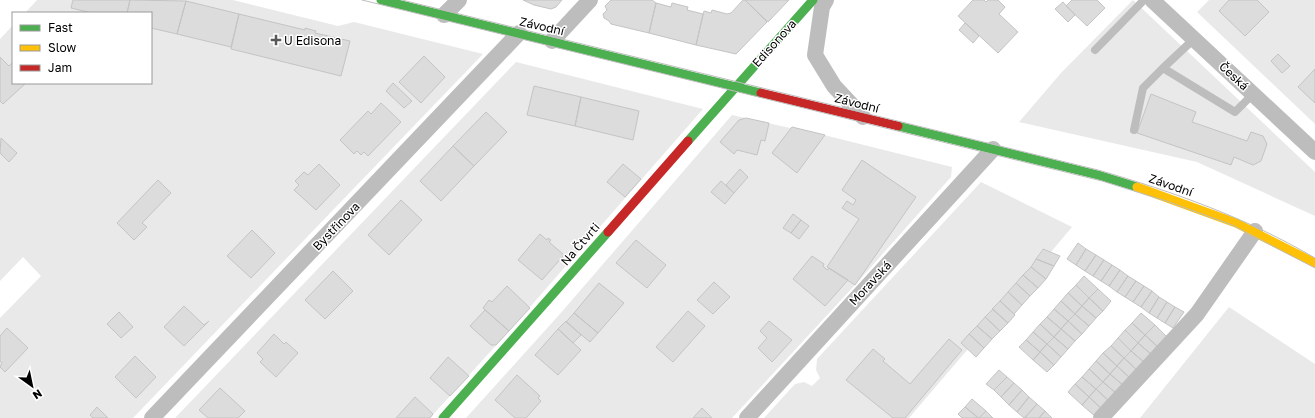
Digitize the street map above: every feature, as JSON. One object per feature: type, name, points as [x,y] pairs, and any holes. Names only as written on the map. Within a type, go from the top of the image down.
[{"type":"street","name":"Závodní","points":[[381,0],[1065,166],[1150,190],[1194,206],[1255,231],[1315,263]]},
{"type":"street","points":[[444,15],[459,0]]},
{"type":"street","points":[[552,41],[590,0]]},
{"type":"street","name":"Edisonova","points":[[735,86],[813,0]]},
{"type":"street","points":[[826,0],[822,7],[815,55],[834,86],[863,117]]},
{"type":"street","name":"Česká","points":[[1152,0],[1315,152]]},
{"type":"street","name":"Bystřinova","points":[[152,418],[519,33]]},
{"type":"street","name":"Na Čtvrti","points":[[443,418],[735,86]]},
{"type":"street","name":"Moravská","points":[[746,418],[993,149]]},
{"type":"street","points":[[1102,418],[1197,314],[1255,231]]},
{"type":"lane","points":[[1095,50],[1144,0]]},
{"type":"lane","points":[[1134,130],[1144,88],[1194,39]]},
{"type":"lane","points":[[1163,68],[1235,112],[1253,94]]},
{"type":"shaded area","points":[[37,0],[233,0],[338,26],[354,22],[483,54],[133,418],[0,418],[0,318],[41,276],[23,257],[0,281],[0,39],[12,26],[12,84],[152,84],[152,12],[26,12]]},
{"type":"shaded area","points":[[1133,0],[1315,172],[1315,216],[1197,162],[1019,122],[1061,73]]},
{"type":"shaded area","points":[[1209,0],[1315,0],[1315,124],[1197,12]]},
{"type":"shaded area","points":[[516,62],[703,109],[509,331],[430,418],[175,418]]},
{"type":"shaded area","points":[[732,115],[790,128],[792,127],[952,167],[951,177],[855,285],[732,418],[466,418],[559,315]]},
{"type":"shaded area","points":[[981,182],[1072,227],[1051,252],[1042,249],[1031,267],[993,309],[968,349],[909,418],[764,418],[795,384],[804,382],[812,386],[820,378],[816,370],[817,359]]},
{"type":"shaded area","points":[[1229,307],[1315,364],[1315,418],[1140,418]]},
{"type":"building","points":[[73,0],[130,0],[127,12],[88,12],[71,8]]},
{"type":"building","points":[[130,0],[186,1],[177,34],[152,28],[152,12],[127,12]]},
{"type":"building","points":[[523,0],[562,0],[556,7],[551,9],[534,5]]},
{"type":"building","points":[[611,0],[652,0],[656,3],[649,33],[611,24],[604,18],[603,14],[607,10],[605,6]]},
{"type":"building","points":[[743,0],[745,0],[767,22],[736,54],[696,45],[704,11],[711,13],[712,10],[727,14],[731,13]]},
{"type":"building","points":[[745,0],[789,0],[768,22]]},
{"type":"building","points":[[973,0],[984,0],[986,2],[988,0],[998,0],[1005,7],[999,14],[1018,32],[998,53],[958,16]]},
{"type":"building","points":[[1072,0],[1097,0],[1105,8],[1087,26],[1066,6]]},
{"type":"building","points":[[1229,0],[1257,0],[1269,12],[1245,36],[1219,11]]},
{"type":"building","points":[[186,1],[239,14],[231,47],[177,34]]},
{"type":"building","points":[[1063,2],[1075,15],[1068,22],[1055,9]]},
{"type":"building","points":[[656,3],[671,7],[672,3],[688,7],[687,10],[703,14],[696,45],[649,33]]},
{"type":"building","points":[[239,14],[305,30],[305,28],[316,31],[315,33],[350,41],[341,76],[231,49]]},
{"type":"building","points":[[965,23],[979,36],[973,43],[959,30]]},
{"type":"building","points":[[1278,54],[1290,66],[1282,73],[1271,61]]},
{"type":"building","points":[[424,56],[445,77],[421,103],[399,82]]},
{"type":"building","points":[[0,57],[9,66],[12,63],[12,84],[25,84],[3,104],[0,101]]},
{"type":"building","points":[[1315,69],[1315,103],[1298,87]]},
{"type":"building","points":[[393,83],[412,101],[404,108],[386,91]]},
{"type":"building","points":[[534,86],[581,97],[575,126],[527,115]]},
{"type":"building","points":[[1151,94],[1196,112],[1192,122],[1247,141],[1251,132],[1263,136],[1267,144],[1261,161],[1253,165],[1234,157],[1231,165],[1137,133]]},
{"type":"building","points":[[581,97],[639,111],[633,140],[575,126]]},
{"type":"building","points":[[381,103],[401,122],[368,156],[364,152],[361,155],[357,151],[354,154],[340,140],[368,111],[371,114]]},
{"type":"building","points":[[486,112],[507,132],[474,166],[453,146]]},
{"type":"building","points":[[746,118],[769,123],[765,141],[761,140],[757,155],[737,150],[734,154],[720,142],[739,120]]},
{"type":"building","points":[[792,127],[825,135],[797,173],[772,153]]},
{"type":"building","points":[[1,138],[17,153],[9,162],[0,153]]},
{"type":"building","points":[[453,146],[474,166],[441,201],[420,181]]},
{"type":"building","points":[[862,160],[916,197],[855,285],[827,267],[859,219],[842,208],[847,201],[853,205],[856,200],[842,190]]},
{"type":"building","points":[[319,164],[340,185],[316,210],[294,190],[299,185],[295,181],[304,172],[308,175]]},
{"type":"building","points":[[623,164],[641,179],[625,197],[607,182]]},
{"type":"building","points":[[740,169],[748,177],[734,193],[726,185]]},
{"type":"building","points":[[158,180],[171,193],[142,223],[147,227],[134,240],[117,223]]},
{"type":"building","points":[[721,181],[734,193],[725,204],[711,192]]},
{"type":"building","points":[[401,200],[422,220],[389,255],[368,235]]},
{"type":"building","points":[[793,214],[801,220],[791,233],[783,228]]},
{"type":"building","points":[[801,220],[809,226],[799,239],[791,233]]},
{"type":"building","points":[[252,230],[275,253],[251,278],[227,256]]},
{"type":"building","points":[[540,234],[547,240],[548,238],[551,240],[549,242],[564,255],[542,280],[518,260]]},
{"type":"building","points":[[636,240],[666,265],[647,288],[616,263]]},
{"type":"building","points":[[1078,243],[1086,249],[1076,265],[1067,259]]},
{"type":"building","points":[[1043,249],[1060,256],[1054,266],[1036,259]]},
{"type":"building","points":[[1086,249],[1096,255],[1085,271],[1076,265]]},
{"type":"building","points":[[1096,255],[1104,260],[1093,276],[1085,271]]},
{"type":"building","points":[[812,256],[824,264],[823,266],[827,270],[829,268],[848,280],[825,306],[793,279]]},
{"type":"building","points":[[1036,259],[1054,266],[1046,279],[1031,267]]},
{"type":"building","points":[[1104,260],[1112,265],[1101,281],[1093,276]]},
{"type":"building","points":[[1112,265],[1120,270],[1109,286],[1101,281]]},
{"type":"building","points":[[1031,267],[1046,279],[1038,288],[1023,275]]},
{"type":"building","points":[[1120,270],[1128,276],[1117,292],[1109,286]]},
{"type":"building","points":[[333,271],[353,291],[325,319],[305,300]]},
{"type":"building","points":[[1023,275],[1038,288],[1030,296],[1016,283]]},
{"type":"building","points":[[1084,276],[1098,289],[1089,298],[1076,285]]},
{"type":"building","points":[[1128,276],[1136,281],[1125,297],[1117,292]]},
{"type":"building","points":[[1136,281],[1144,286],[1133,302],[1125,297]]},
{"type":"building","points":[[714,282],[730,297],[713,314],[697,300]]},
{"type":"building","points":[[599,283],[624,303],[598,333],[574,313]]},
{"type":"building","points":[[1016,283],[1030,296],[1022,305],[1008,292]]},
{"type":"building","points":[[1076,285],[1089,298],[1082,306],[1068,293]]},
{"type":"building","points":[[507,286],[530,308],[509,331],[483,308],[489,300],[492,302]]},
{"type":"building","points":[[1144,286],[1152,291],[1141,307],[1133,302]]},
{"type":"building","points":[[1098,289],[1111,301],[1103,311],[1089,298]]},
{"type":"building","points":[[1152,291],[1159,297],[1149,313],[1141,307]]},
{"type":"building","points":[[1008,292],[1022,305],[1014,314],[1000,301]]},
{"type":"building","points":[[1068,293],[1082,306],[1075,314],[1061,301]]},
{"type":"building","points":[[1159,297],[1167,302],[1157,318],[1149,313]]},
{"type":"building","points":[[1089,298],[1103,311],[1096,318],[1082,306]]},
{"type":"building","points":[[1000,301],[1015,315],[1008,323],[992,309]]},
{"type":"building","points":[[1061,301],[1075,314],[1068,321],[1054,309]]},
{"type":"building","points":[[1167,302],[1175,307],[1165,323],[1157,318]]},
{"type":"building","points":[[184,306],[204,325],[209,321],[184,346],[164,327]]},
{"type":"building","points":[[1082,306],[1096,318],[1089,326],[1075,314]]},
{"type":"building","points":[[1175,307],[1184,312],[1173,328],[1165,323]]},
{"type":"building","points":[[993,309],[1008,323],[1000,331],[985,317]]},
{"type":"building","points":[[1054,309],[1068,321],[1061,329],[1047,317]]},
{"type":"building","points":[[485,310],[509,331],[496,345],[491,345],[470,326]]},
{"type":"building","points":[[688,311],[705,326],[673,362],[656,347]]},
{"type":"building","points":[[119,312],[133,327],[121,338],[107,324]]},
{"type":"building","points":[[574,313],[598,333],[590,342],[566,322]]},
{"type":"building","points":[[1141,313],[1155,325],[1145,335],[1132,323]]},
{"type":"building","points":[[1075,314],[1089,326],[1082,334],[1068,321]]},
{"type":"building","points":[[985,317],[1000,331],[992,339],[977,326]]},
{"type":"building","points":[[1047,317],[1061,329],[1054,337],[1040,324]]},
{"type":"building","points":[[566,321],[581,335],[573,343],[558,329]]},
{"type":"building","points":[[769,321],[792,340],[772,362],[758,348],[767,338],[760,331]]},
{"type":"building","points":[[1068,321],[1082,334],[1075,341],[1061,329]]},
{"type":"building","points":[[1132,323],[1145,335],[1138,343],[1125,330]]},
{"type":"building","points":[[1040,324],[1054,337],[1047,344],[1033,332]]},
{"type":"building","points":[[1155,325],[1168,338],[1159,348],[1145,335]]},
{"type":"building","points":[[977,326],[992,339],[984,348],[969,334]]},
{"type":"building","points":[[7,328],[28,348],[5,372],[0,367],[2,363],[0,361],[0,336]]},
{"type":"building","points":[[558,329],[581,350],[558,375],[535,355]]},
{"type":"building","points":[[1061,329],[1075,341],[1068,349],[1054,337]]},
{"type":"building","points":[[1125,330],[1138,343],[1131,351],[1118,338]]},
{"type":"building","points":[[1033,332],[1047,344],[1040,352],[1026,340]]},
{"type":"building","points":[[274,334],[284,344],[286,342],[298,353],[276,377],[260,362],[263,359],[257,353]]},
{"type":"building","points":[[969,334],[984,348],[976,357],[961,343]]},
{"type":"building","points":[[1145,335],[1159,348],[1152,355],[1138,343]]},
{"type":"building","points":[[1054,337],[1068,349],[1061,357],[1047,344]]},
{"type":"building","points":[[1118,338],[1131,351],[1124,358],[1111,346]]},
{"type":"building","points":[[949,339],[962,350],[905,418],[893,418],[846,380],[873,349],[885,359],[883,361],[910,384]]},
{"type":"building","points":[[1026,340],[1040,352],[1033,360],[1019,347]]},
{"type":"building","points":[[1138,343],[1152,355],[1145,363],[1131,351]]},
{"type":"building","points":[[1047,344],[1061,357],[1054,365],[1040,352]]},
{"type":"building","points":[[1111,346],[1124,358],[1117,366],[1103,353]]},
{"type":"building","points":[[1131,351],[1145,363],[1138,371],[1124,358]]},
{"type":"building","points":[[1040,352],[1054,365],[1047,372],[1033,360]]},
{"type":"building","points":[[1103,353],[1117,366],[1110,374],[1096,361]]},
{"type":"building","points":[[135,356],[156,377],[136,398],[115,377]]},
{"type":"building","points":[[448,357],[469,376],[450,396],[430,378]]},
{"type":"building","points":[[1124,358],[1138,371],[1131,379],[1117,366]]},
{"type":"building","points":[[1096,361],[1110,374],[1103,382],[1089,369]]},
{"type":"building","points":[[1117,366],[1131,379],[1124,386],[1110,374]]},
{"type":"building","points":[[1089,369],[1103,382],[1096,389],[1082,377]]},
{"type":"building","points":[[999,370],[1007,377],[994,390],[986,384]]},
{"type":"building","points":[[1110,374],[1124,386],[1117,394],[1103,382]]},
{"type":"building","points":[[517,375],[540,396],[538,398],[541,401],[526,418],[515,418],[495,400]]},
{"type":"building","points":[[1007,377],[1014,383],[1001,397],[994,390]]},
{"type":"building","points":[[1082,377],[1096,389],[1089,397],[1075,384]]},
{"type":"building","points":[[1103,382],[1117,394],[1110,402],[1096,389]]},
{"type":"building","points":[[1014,383],[1022,390],[1009,405],[1001,397]]},
{"type":"building","points":[[1075,384],[1089,397],[1082,405],[1068,392]]},
{"type":"building","points":[[220,388],[245,411],[238,418],[208,418],[199,410]]},
{"type":"building","points":[[1096,389],[1110,402],[1103,410],[1089,397]]},
{"type":"building","points":[[1022,390],[1029,397],[1017,412],[1009,405]]},
{"type":"building","points":[[415,397],[433,414],[430,418],[396,418]]},
{"type":"building","points":[[1029,397],[1037,404],[1024,418],[1017,412]]},
{"type":"building","points":[[1089,397],[1103,410],[1096,417],[1082,405]]},
{"type":"building","points":[[972,399],[986,411],[979,418],[965,407]]},
{"type":"building","points":[[1037,404],[1045,411],[1039,418],[1025,418]]},
{"type":"building","points":[[97,407],[108,418],[93,418],[90,415]]},
{"type":"building","points":[[965,407],[978,418],[962,418],[958,414]]},
{"type":"building","points":[[702,408],[712,418],[693,418]]},
{"type":"building","points":[[986,411],[993,418],[979,418]]},
{"type":"building","points":[[1045,411],[1052,418],[1039,418]]},
{"type":"tram line","points":[[362,0],[1102,181],[1169,202],[1232,225],[1315,268]]},
{"type":"tram line","points":[[402,0],[1098,170],[1154,187],[1210,207],[1263,230],[1315,258]]},
{"type":"traffic: fast","points":[[381,0],[761,93]]},
{"type":"traffic: fast","points":[[688,141],[813,0]]},
{"type":"traffic: fast","points":[[898,126],[1098,175],[1137,187]]},
{"type":"traffic: fast","points":[[443,418],[608,232]]},
{"type":"traffic: slow","points":[[1137,187],[1236,223],[1315,263]]},
{"type":"traffic: jam","points":[[761,93],[898,126]]},
{"type":"traffic: jam","points":[[608,232],[688,141]]},
{"type":"place","name":"U Edisona","points":[[276,40]]}]
